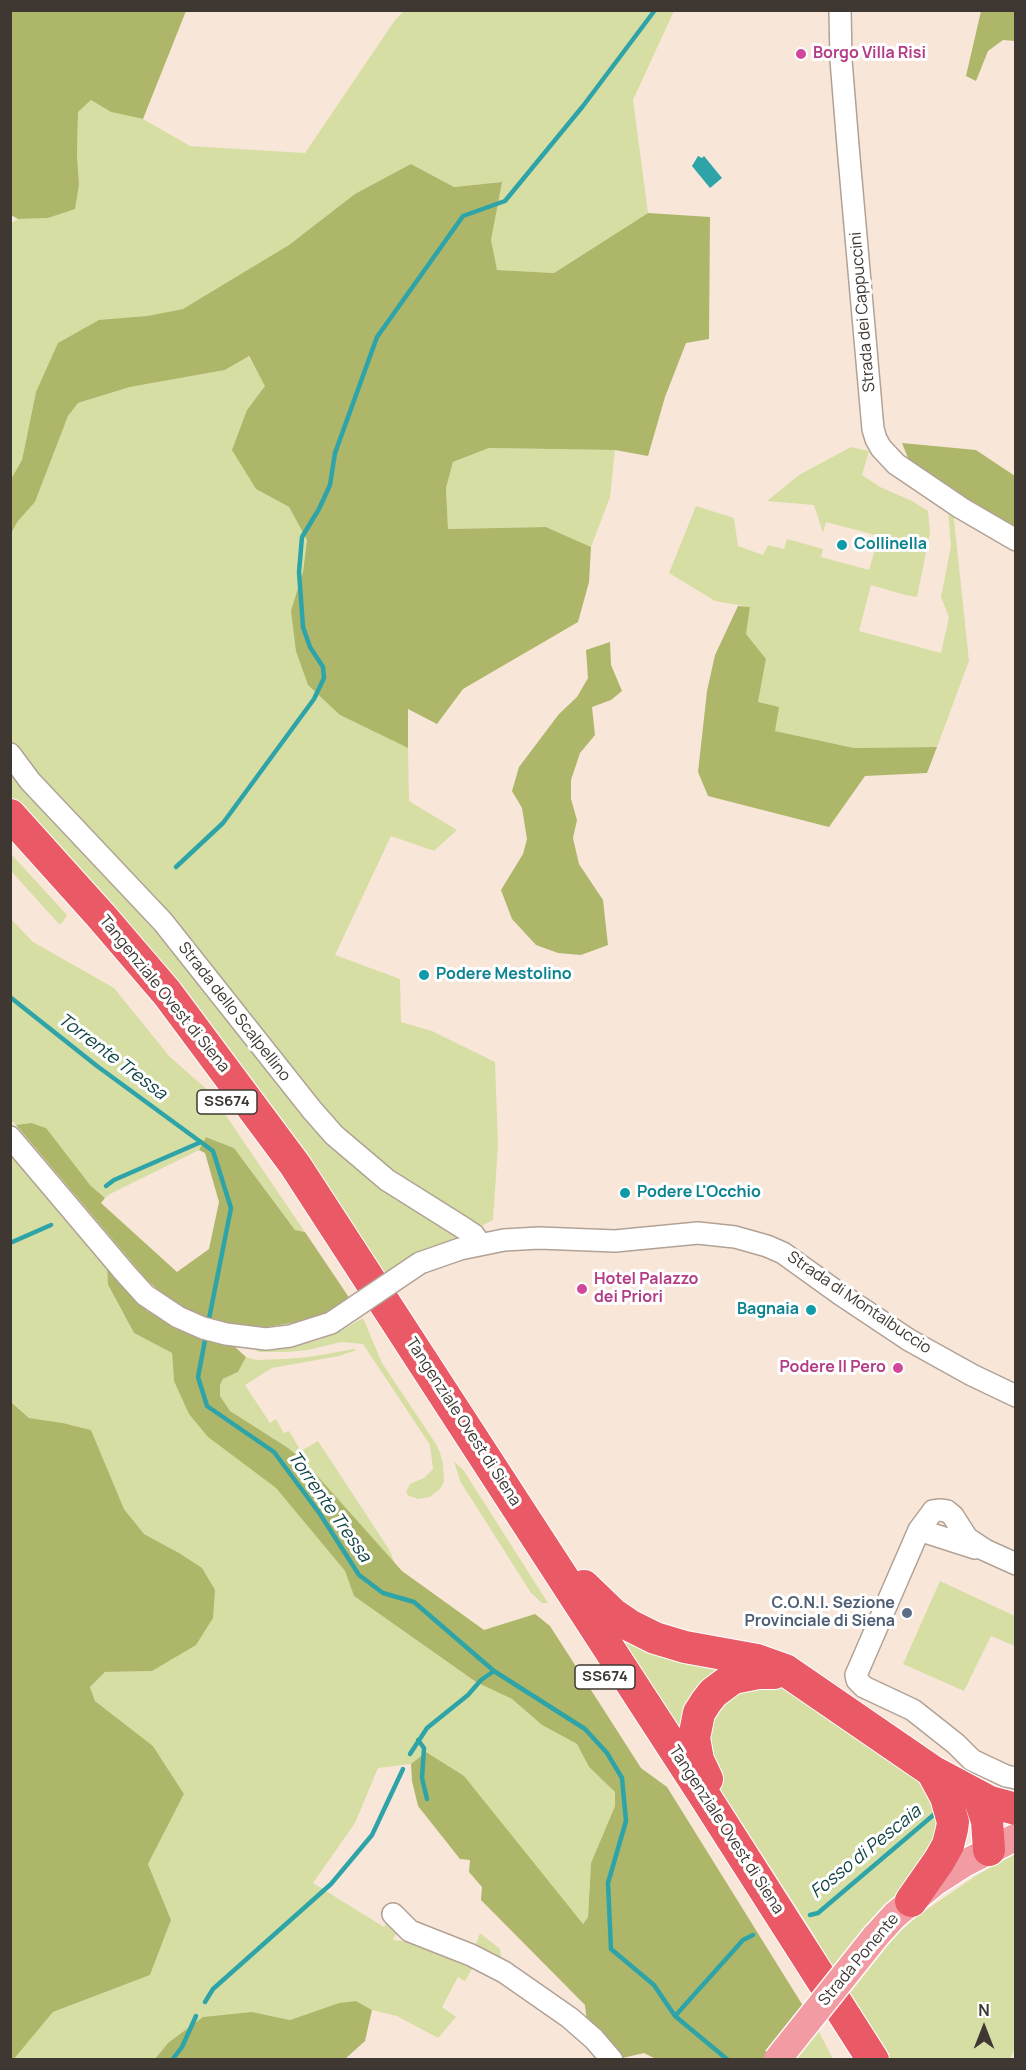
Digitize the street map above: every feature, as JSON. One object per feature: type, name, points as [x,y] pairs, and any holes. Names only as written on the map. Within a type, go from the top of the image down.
[{"type":"highway","name":"Tangenziale Ovest di Siena","points":[[10,815],[167,993],[288,1156],[347,1242],[873,2060]]},
{"type":"highway","name":"Tangenziale Ovest di Siena","points":[[10,840],[154,1006],[218,1089],[331,1250],[414,1386],[672,1778],[721,1858],[796,1969],[851,2060]]},
{"type":"highway","points":[[540,1542],[600,1603],[637,1630],[674,1644],[767,1663],[785,1670],[932,1771],[979,1797],[1016,1809]]},
{"type":"highway","points":[[747,1861],[698,1760],[694,1738],[696,1724],[699,1713],[706,1702],[733,1678],[758,1672],[796,1677]]},
{"type":"highway","points":[[911,1901],[948,1845],[953,1822],[946,1797],[932,1771]]},
{"type":"highway","points":[[979,1797],[987,1821],[1002,1843]]},
{"type":"highway","points":[[953,1822],[1002,1843]]},
{"type":"main road","name":"Strada Ponente","points":[[777,2060],[875,1938],[911,1901],[949,1873],[1002,1843]]},
{"type":"street","name":"Strada dei Cappuccini","points":[[840,10],[842,71],[873,429],[881,448],[896,464],[961,508],[1016,540]]},
{"type":"street","name":"Strada dello Scalpellino","points":[[10,754],[30,781],[163,922],[329,1130],[387,1180],[474,1235],[480,1244]]},
{"type":"street","name":"Strada di Montalbuccio","points":[[10,1137],[145,1295],[178,1317],[203,1328],[226,1334],[266,1339],[301,1333],[331,1323],[420,1263],[438,1255],[480,1244],[539,1238],[634,1241],[698,1233],[752,1241],[783,1253],[909,1340],[1016,1396]]},
{"type":"street","points":[[1016,1563],[985,1550],[963,1534],[952,1516],[944,1510],[931,1513],[919,1530],[857,1670],[857,1680],[868,1689],[913,1710],[972,1760],[1006,1776],[1016,1778]]},
{"type":"street","points":[[393,1914],[410,1931],[461,1950],[504,1972],[570,2018],[594,2039],[612,2060]]},
{"type":"green space","points":[[10,11],[186,11],[143,119],[111,112],[91,100],[78,112],[79,184],[75,209],[48,218],[18,219],[11,215]]},
{"type":"green space","points":[[404,11],[674,11],[633,100],[648,213],[554,273],[496,270],[491,240],[501,182],[454,187],[411,164],[220,288],[183,309],[147,316],[36,392],[22,460],[11,481],[11,223],[18,219],[48,218],[79,184],[78,112],[91,100],[111,112],[143,119],[190,146],[305,153],[395,20]]},
{"type":"green space","points":[[981,11],[1015,11],[1015,41],[1003,40],[988,51],[976,81],[966,76]]},
{"type":"green space","points":[[411,164],[454,187],[502,182],[491,240],[497,270],[554,273],[648,213],[710,217],[709,339],[686,343],[665,397],[648,456],[615,450],[489,448],[453,462],[446,488],[448,529],[546,527],[591,547],[589,582],[578,622],[463,689],[437,724],[408,709],[408,748],[340,715],[308,685],[296,651],[291,611],[303,572],[307,540],[289,507],[256,489],[232,450],[247,410],[265,386],[249,356],[225,370],[130,387],[78,403],[68,416],[35,502],[18,521],[11,533],[10,481],[22,460],[36,392],[58,343],[99,320],[147,316],[183,309],[289,245],[355,194]]},
{"type":"green space","points":[[248,356],[266,386],[247,410],[256,489],[289,507],[307,540],[303,572],[340,715],[408,748],[409,801],[457,830],[434,851],[391,836],[335,955],[400,979],[401,1022],[432,1031],[495,1062],[498,1145],[493,1220],[459,1238],[412,1255],[381,1276],[137,939],[11,798],[10,533],[35,502],[68,416],[78,403],[130,387],[225,370]]},
{"type":"green space","points":[[902,443],[976,450],[1015,476],[1015,531],[910,463]]},
{"type":"green space","points":[[851,447],[869,451],[862,475],[880,487],[928,511],[930,533],[917,597],[871,585],[859,631],[941,653],[949,617],[941,597],[951,546],[948,510],[953,510],[969,661],[937,747],[854,748],[775,731],[758,702],[766,659],[745,634],[750,607],[715,601],[669,573],[696,506],[734,518],[738,546],[763,555],[768,545],[784,549],[787,539],[823,549],[821,557],[869,570],[879,536],[826,522],[823,533],[814,505],[767,501],[799,475]]},
{"type":"green space","points":[[489,448],[615,450],[610,497],[591,547],[546,527],[448,529],[446,488],[453,462]]},
{"type":"green space","points":[[738,606],[750,607],[746,634],[766,659],[758,702],[779,707],[775,731],[854,748],[937,747],[927,773],[865,776],[829,827],[708,796],[698,772],[707,691],[715,655]]},
{"type":"green space","points":[[610,642],[611,665],[622,691],[611,700],[592,707],[595,735],[580,753],[571,780],[571,799],[577,820],[573,838],[579,864],[603,900],[608,945],[581,955],[558,953],[536,945],[512,919],[501,890],[523,854],[527,839],[522,808],[512,791],[519,767],[559,714],[577,697],[588,678],[586,650]]},
{"type":"green space","points":[[11,854],[67,915],[62,923],[59,924],[11,871]]},
{"type":"green space","points":[[10,918],[33,942],[114,988],[170,1057],[210,1092],[305,1232],[295,1230],[234,1148],[207,1137],[199,1150],[105,1198],[31,1123],[16,1125],[10,1119]]},
{"type":"green space","points":[[31,1123],[46,1128],[90,1185],[105,1198],[101,1203],[177,1272],[209,1249],[219,1202],[205,1153],[199,1150],[206,1137],[234,1148],[295,1230],[305,1232],[350,1299],[330,1312],[309,1320],[261,1328],[213,1321],[184,1308],[165,1296],[146,1279],[16,1125]]},
{"type":"green space","points":[[10,1153],[107,1268],[108,1286],[134,1333],[172,1353],[174,1381],[208,1437],[276,1488],[345,1571],[354,1596],[476,1682],[512,1699],[542,1725],[577,1744],[589,1767],[615,1792],[615,1806],[591,1863],[588,1917],[583,1924],[527,1857],[426,1752],[411,1764],[378,1768],[355,1823],[313,1883],[384,1927],[388,1920],[399,1928],[393,1940],[438,1945],[476,1962],[465,1981],[458,1977],[442,2007],[456,2017],[438,2038],[397,2016],[372,2010],[356,2001],[339,2003],[290,2020],[252,2012],[168,2043],[155,2059],[13,2059],[53,2012],[150,1975],[171,1920],[148,1864],[184,1794],[153,1746],[95,1701],[90,1687],[105,1672],[152,1671],[179,1553],[144,1534],[124,1509],[91,1430],[29,1418],[11,1401]]},
{"type":"green space","points":[[107,1268],[147,1311],[198,1337],[235,1347],[246,1357],[238,1372],[223,1379],[220,1385],[220,1396],[230,1411],[288,1448],[305,1462],[402,1571],[484,1630],[535,1614],[550,1626],[641,1768],[667,1787],[805,2009],[768,2059],[656,2059],[644,2053],[618,2059],[587,2024],[585,2005],[481,1900],[482,1887],[469,1872],[470,1860],[460,1859],[418,1806],[412,1781],[411,1764],[426,1752],[464,1776],[583,1924],[588,1917],[591,1863],[615,1806],[615,1792],[589,1767],[577,1744],[542,1725],[512,1699],[476,1682],[354,1596],[345,1571],[276,1488],[208,1437],[189,1414],[174,1381],[172,1353],[134,1333],[108,1285]]},
{"type":"green space","points":[[363,1318],[382,1363],[440,1453],[444,1482],[440,1489],[430,1497],[418,1499],[409,1496],[406,1492],[410,1484],[424,1478],[433,1469],[430,1445],[363,1344],[341,1342],[308,1350],[287,1352],[258,1352],[253,1348],[316,1341],[339,1332]]},
{"type":"green space","points":[[357,1350],[339,1356],[272,1368],[245,1385],[270,1423],[276,1419],[284,1433],[289,1431],[301,1451],[318,1441],[390,1551],[395,1564],[305,1462],[230,1411],[220,1396],[220,1385],[223,1379],[238,1372],[246,1357],[256,1360],[284,1359]]},
{"type":"green space","points":[[10,1401],[29,1418],[91,1430],[124,1509],[144,1534],[202,1568],[215,1590],[213,1618],[196,1645],[152,1671],[105,1672],[90,1687],[95,1701],[153,1746],[184,1794],[148,1864],[171,1920],[150,1975],[53,2012],[13,2060],[10,2059]]},
{"type":"green space","points":[[454,1461],[464,1471],[548,1603],[542,1603],[531,1593],[460,1481]]},
{"type":"green space","points":[[940,1581],[1015,1616],[1015,1646],[991,1636],[964,1691],[903,1664]]},
{"type":"green space","points":[[603,1619],[731,1662],[690,1745]]},
{"type":"green space","points":[[779,1680],[936,1789],[943,1848],[832,1969],[813,1933],[710,1773],[709,1707],[717,1697]]},
{"type":"green space","points":[[1015,1854],[1016,2046],[1010,2059],[886,2059],[846,1998],[896,1935],[919,1915],[977,1875]]},
{"type":"green space","points":[[480,1933],[500,1949],[502,1964],[474,1949]]},
{"type":"green space","points":[[356,2001],[372,2010],[365,2041],[345,2059],[155,2059],[168,2043],[203,2017],[252,2012],[290,2020],[339,2003]]},
{"type":"green space","points":[[818,2030],[833,2059],[794,2060]]},
{"type":"water","points":[[698,156],[702,158],[704,156],[722,178],[710,188],[692,166]]},
{"type":"waterway","points":[[176,867],[223,823],[314,699],[324,678],[323,667],[310,647],[303,627],[299,572],[302,537],[330,485],[335,453],[377,337],[463,216],[505,201],[583,106],[655,10]]},
{"type":"waterway","name":"Torrente Tressa","points":[[10,997],[97,1066],[213,1151],[231,1208],[208,1324]]},
{"type":"waterway","points":[[106,1186],[114,1180],[201,1142]]},
{"type":"waterway","points":[[10,1243],[51,1225]]},
{"type":"waterway","name":"Torrente Tressa","points":[[206,1335],[198,1377],[207,1406],[274,1452],[320,1514],[359,1575],[383,1593],[414,1602],[494,1671],[585,1729],[607,1753],[622,1778],[626,1821],[608,1883],[611,1949],[654,1985],[675,2016],[728,2060]]},
{"type":"waterway","points":[[410,1754],[427,1728],[494,1671]]},
{"type":"waterway","points":[[418,1740],[424,1748],[422,1778],[427,1799]]},
{"type":"waterway","points":[[205,2002],[213,1989],[331,1884],[372,1835],[403,1769]]},
{"type":"waterway","name":"Fosso di Pescaia","points":[[810,1915],[818,1913],[937,1812]]},
{"type":"waterway","name":"Fosso di Pescaia","points":[[675,2016],[743,1940],[753,1935]]},
{"type":"waterway","points":[[172,2060],[182,2047],[196,2016]]},
{"type":"place","name":"Borgo Villa Risi","points":[[801,54]]},
{"type":"place","name":"Collinella","points":[[842,545]]},
{"type":"place","name":"Podere Mestolino","points":[[424,975]]},
{"type":"place","name":"Podere L'Occhio","points":[[625,1193]]},
{"type":"place","name":"Hotel Palazzo dei Priori","points":[[582,1289]]},
{"type":"place","name":"Bagnaia","points":[[811,1310]]},
{"type":"place","name":"Podere Il Pero","points":[[898,1368]]},
{"type":"place","name":"C.O.N.I. Sezione Provinciale di Siena","points":[[907,1613]]}]
